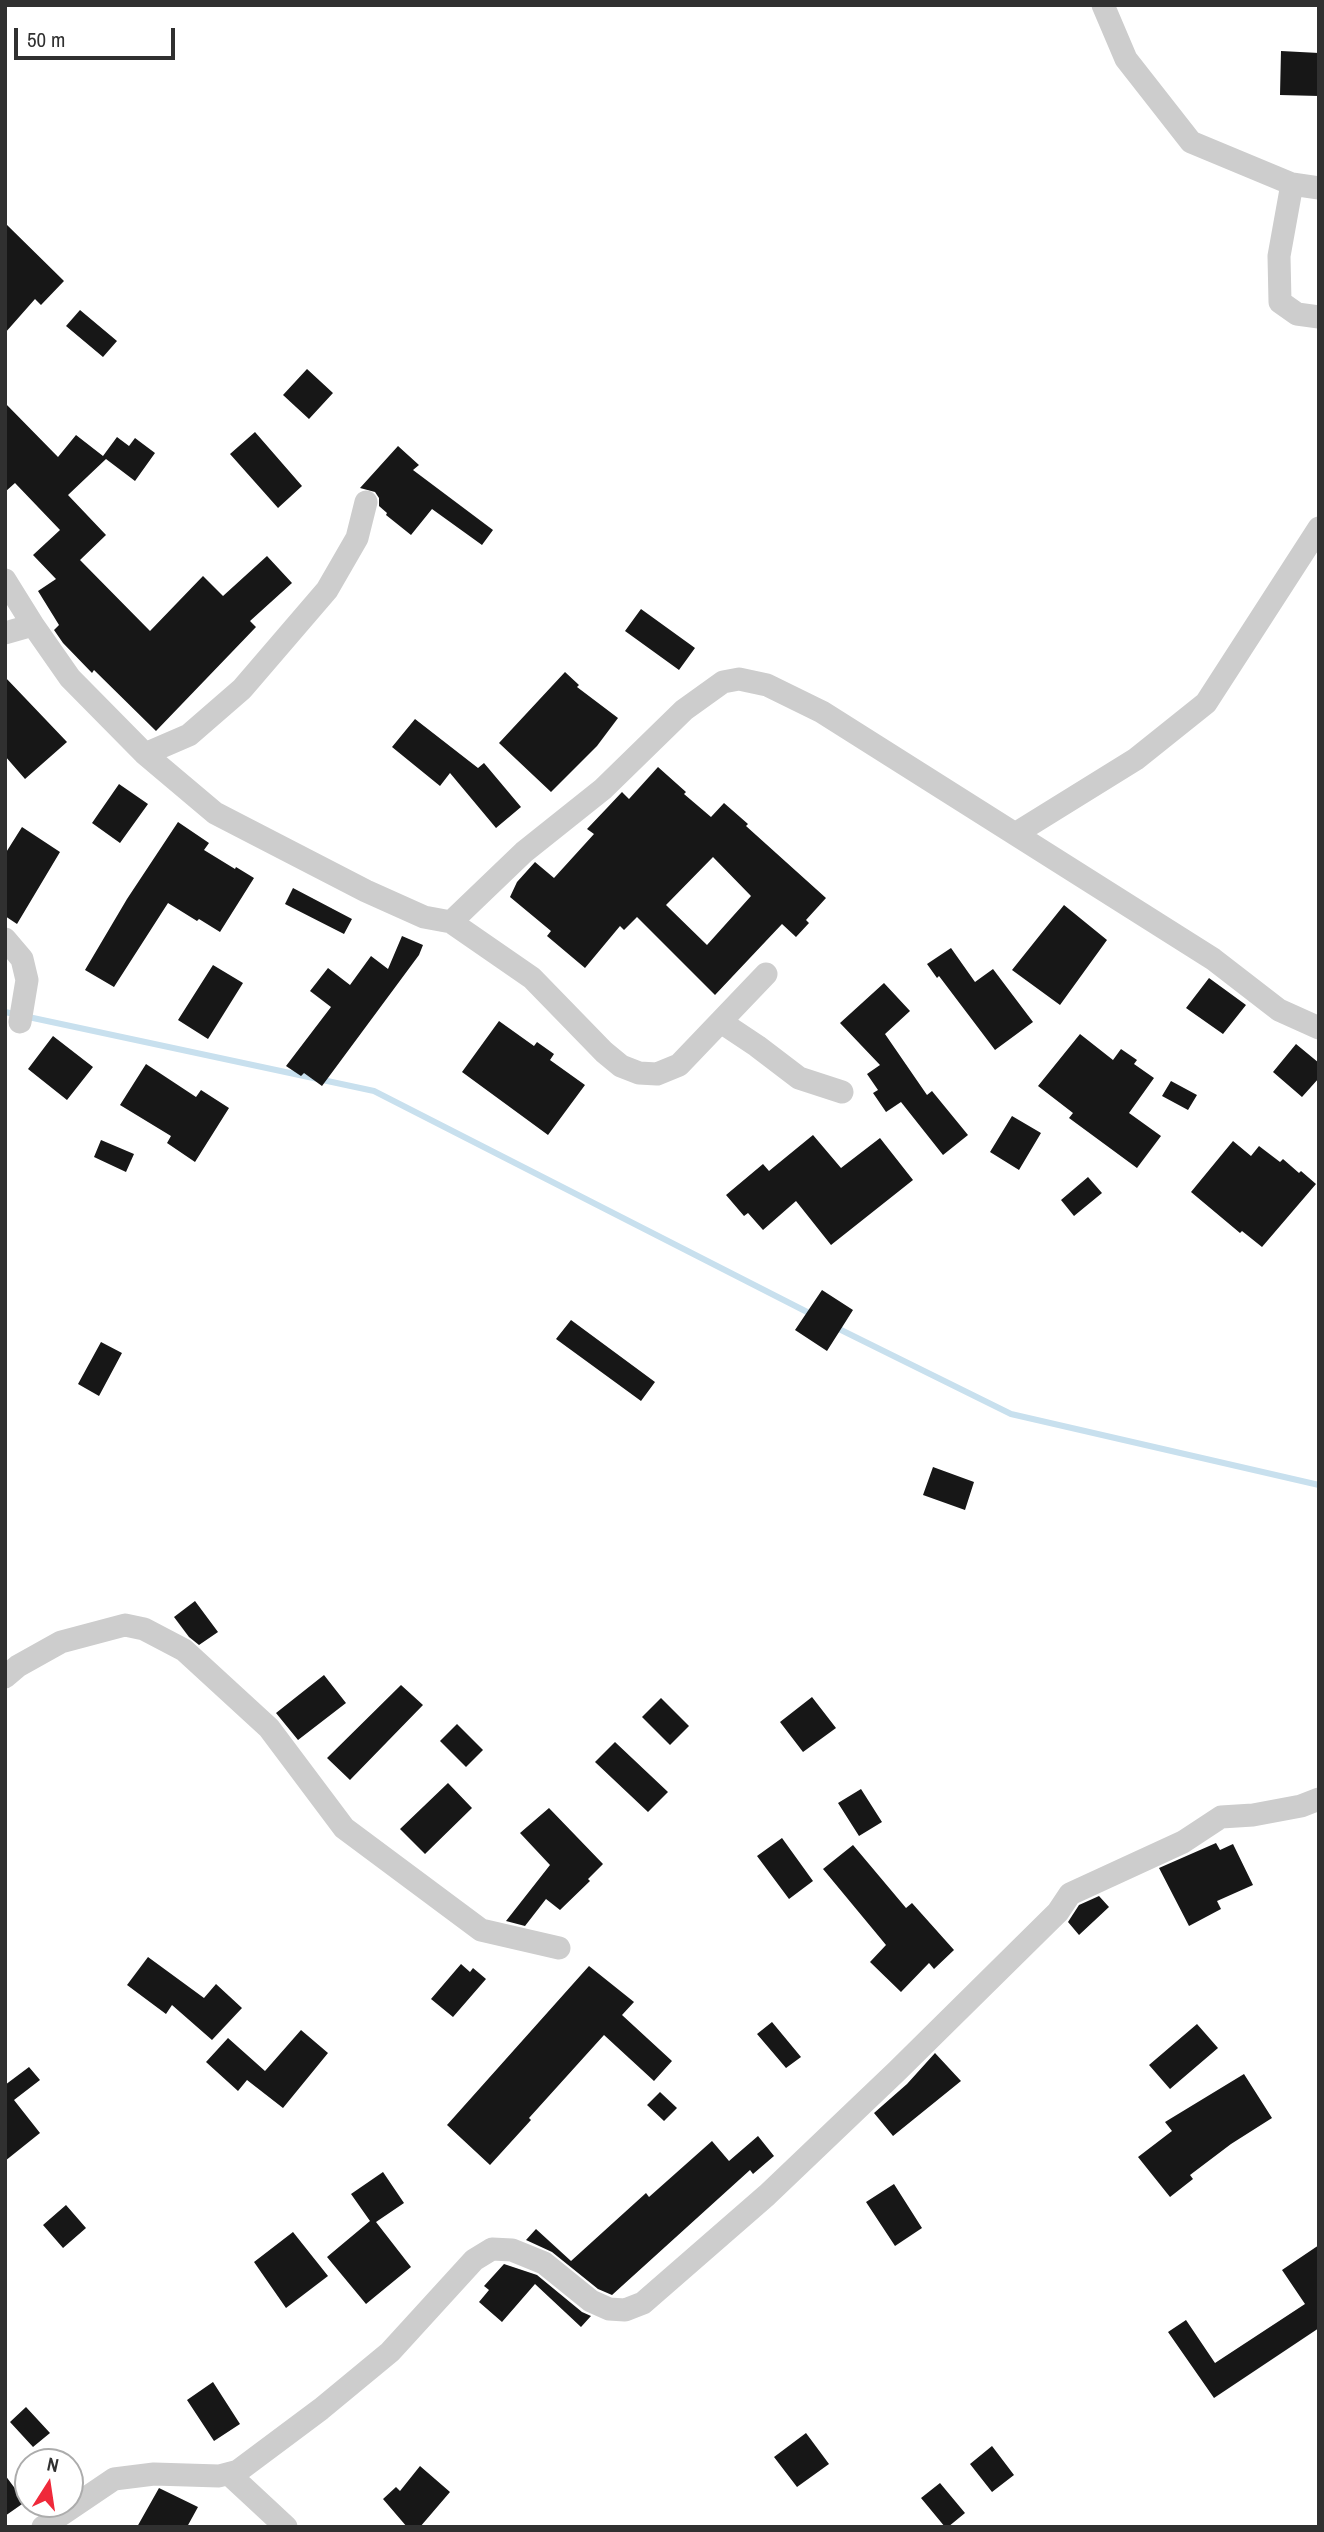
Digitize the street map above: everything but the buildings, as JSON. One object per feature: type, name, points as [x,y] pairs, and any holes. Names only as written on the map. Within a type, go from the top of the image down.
[{"type":"street","points":[[1104,5],[1126,59],[1191,142],[1292,184],[1319,188]]},
{"type":"street","points":[[1292,184],[1279,256],[1280,302],[1297,314],[1319,317]]},
{"type":"street","points":[[145,754],[189,736],[242,689],[327,590],[357,538],[366,502]]},
{"type":"street","points":[[1014,834],[1136,760],[1206,703],[1319,528]]},
{"type":"street","points":[[5,580],[70,678],[145,754],[215,813],[366,891],[424,917],[451,922],[532,978],[621,1066],[639,1073],[657,1074],[679,1065],[766,974]]},
{"type":"street","points":[[5,632],[33,625]]},
{"type":"street","points":[[451,922],[524,852],[603,789],[684,710],[723,682],[739,679],[767,685],[822,712],[1213,959],[1279,1010],[1319,1028]]},
{"type":"street","points":[[5,939],[22,959],[26,980],[20,1022]]},
{"type":"street","points":[[720,1022],[758,1046],[799,1078],[842,1092]]},
{"type":"street","points":[[5,1677],[18,1665],[61,1642],[125,1625],[144,1629],[184,1650],[269,1728],[344,1828],[481,1930],[559,1948]]},
{"type":"street","points":[[43,2527],[114,2479],[154,2474],[219,2476],[238,2471],[321,2409],[390,2352],[474,2260],[492,2249],[512,2250],[544,2263],[591,2301],[609,2309],[625,2310],[643,2303],[767,2195],[1058,1912],[1070,1894],[1160,1853],[1221,1817],[1253,1815],[1319,1799]]},
{"type":"street","points":[[229,2474],[286,2527]]},
{"type":"waterway","points":[[5,1012],[374,1091],[813,1315]]},
{"type":"waterway","points":[[835,1327],[1011,1414],[1319,1485]]}]
